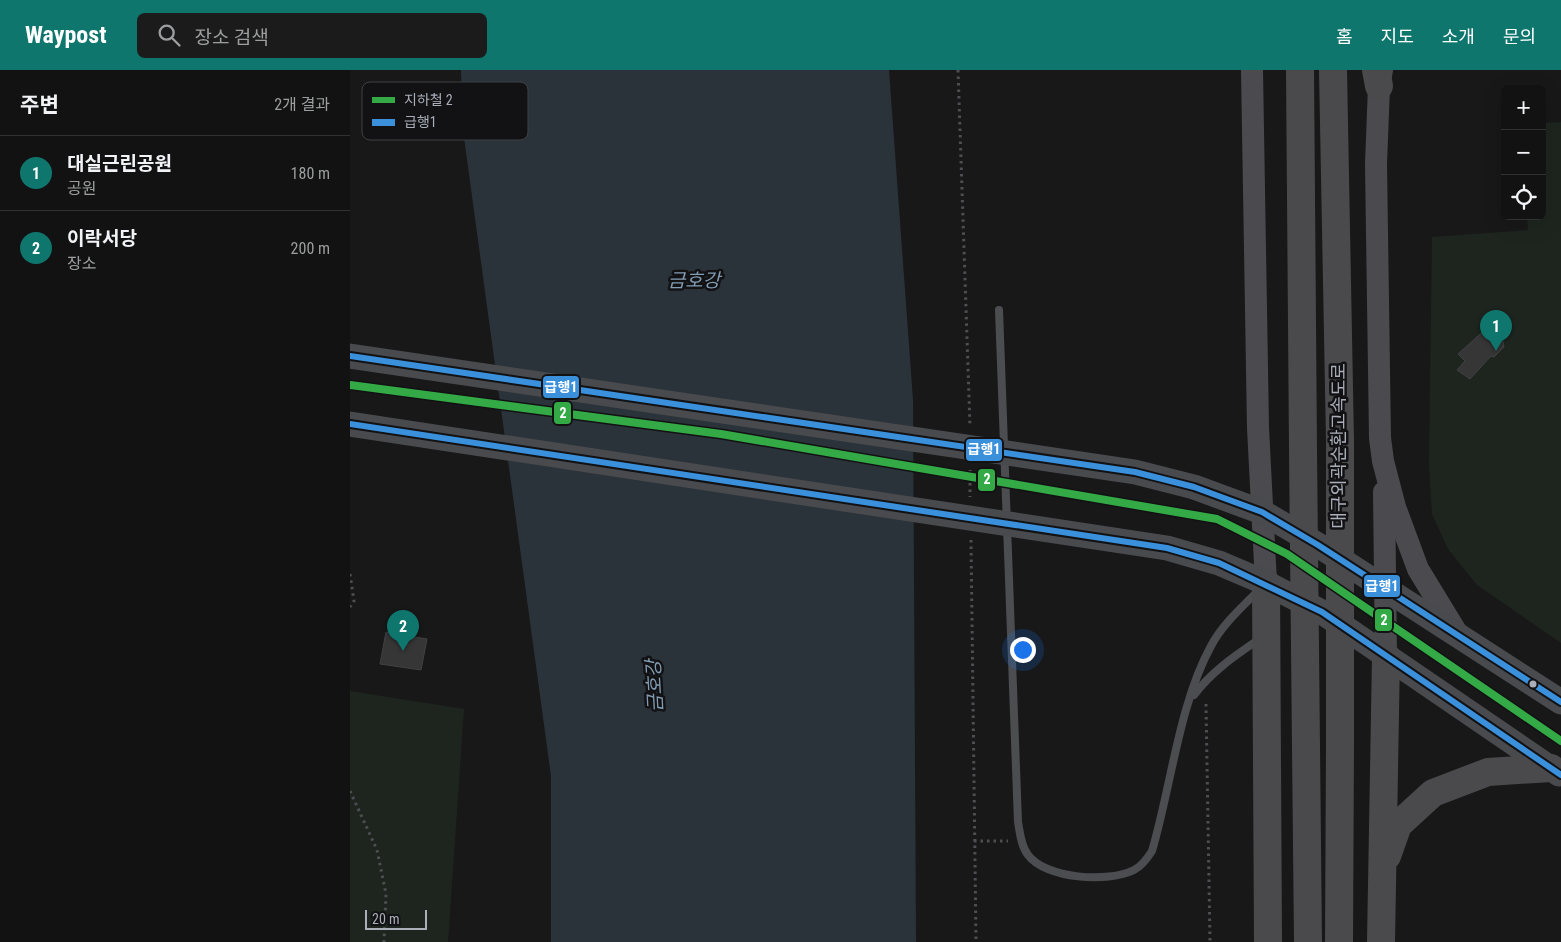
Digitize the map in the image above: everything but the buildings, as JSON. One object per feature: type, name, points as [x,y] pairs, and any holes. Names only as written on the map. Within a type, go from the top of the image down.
[{"type":"highway","name":"대구외곽순환고속도로","points":[[1300,70],[1308,942]]},
{"type":"highway","name":"대구외곽순환고속도로","points":[[1333,70],[1340,441],[1339,942]]},
{"type":"highway","points":[[1266,583],[1268,942]]},
{"type":"highway","points":[[1381,942],[1386,656]]},
{"type":"highway","points":[[1381,871],[1398,824],[1433,793],[1488,772],[1556,772]]},
{"type":"main road","points":[[350,356],[1135,472],[1194,487],[1262,512],[1457,633],[1561,702]]},
{"type":"main road","points":[[350,424],[1167,548],[1219,563],[1266,583],[1322,612],[1556,772]]},
{"type":"street","points":[[1252,70],[1258,428],[1266,583]]},
{"type":"street","points":[[1379,74],[1376,164],[1386,656]]},
{"type":"street","points":[[1383,462],[1396,507],[1418,569],[1457,633]]},
{"type":"lane","points":[[1000,310],[1018,822],[1021,841],[1028,855],[1047,870],[1074,876],[1113,875],[1132,871],[1143,864],[1152,851],[1190,701],[1211,645],[1231,618],[1266,583]]},
{"type":"lane","points":[[1190,701],[1205,681],[1240,652],[1266,635]]},
{"type":"path","points":[[350,574],[354,601],[350,607]]},
{"type":"path","points":[[1205,681],[1210,942]]},
{"type":"path","points":[[350,792],[377,850],[386,894],[384,942]]},
{"type":"path","points":[[974,841],[1021,841]]},
{"type":"shaded area","points":[[1561,122],[1561,643],[1477,585],[1448,549],[1432,514],[1429,466],[1432,237],[1528,230],[1527,220],[1546,220],[1546,123]]},
{"type":"shaded area","points":[[350,691],[464,709],[448,942],[350,942]]},
{"type":"water","name":"금호강","points":[[461,70],[889,70],[913,400],[916,942],[551,942],[551,776],[464,140],[528,140],[528,82],[461,82]]},
{"type":"metro line","name":"2","points":[[350,385],[721,434],[1217,519],[1287,554],[1561,741]]},
{"type":"transit line","name":"급행1","points":[[350,356],[1135,472],[1194,487],[1262,512],[1318,545],[1561,702]]},
{"type":"transit line","name":"급행1","points":[[350,424],[1167,548],[1219,563],[1322,612],[1561,775]]},
{"type":"place","name":"대실근린공원","points":[[1496,351]]},
{"type":"place","name":"이락서당","points":[[403,651]]}]
